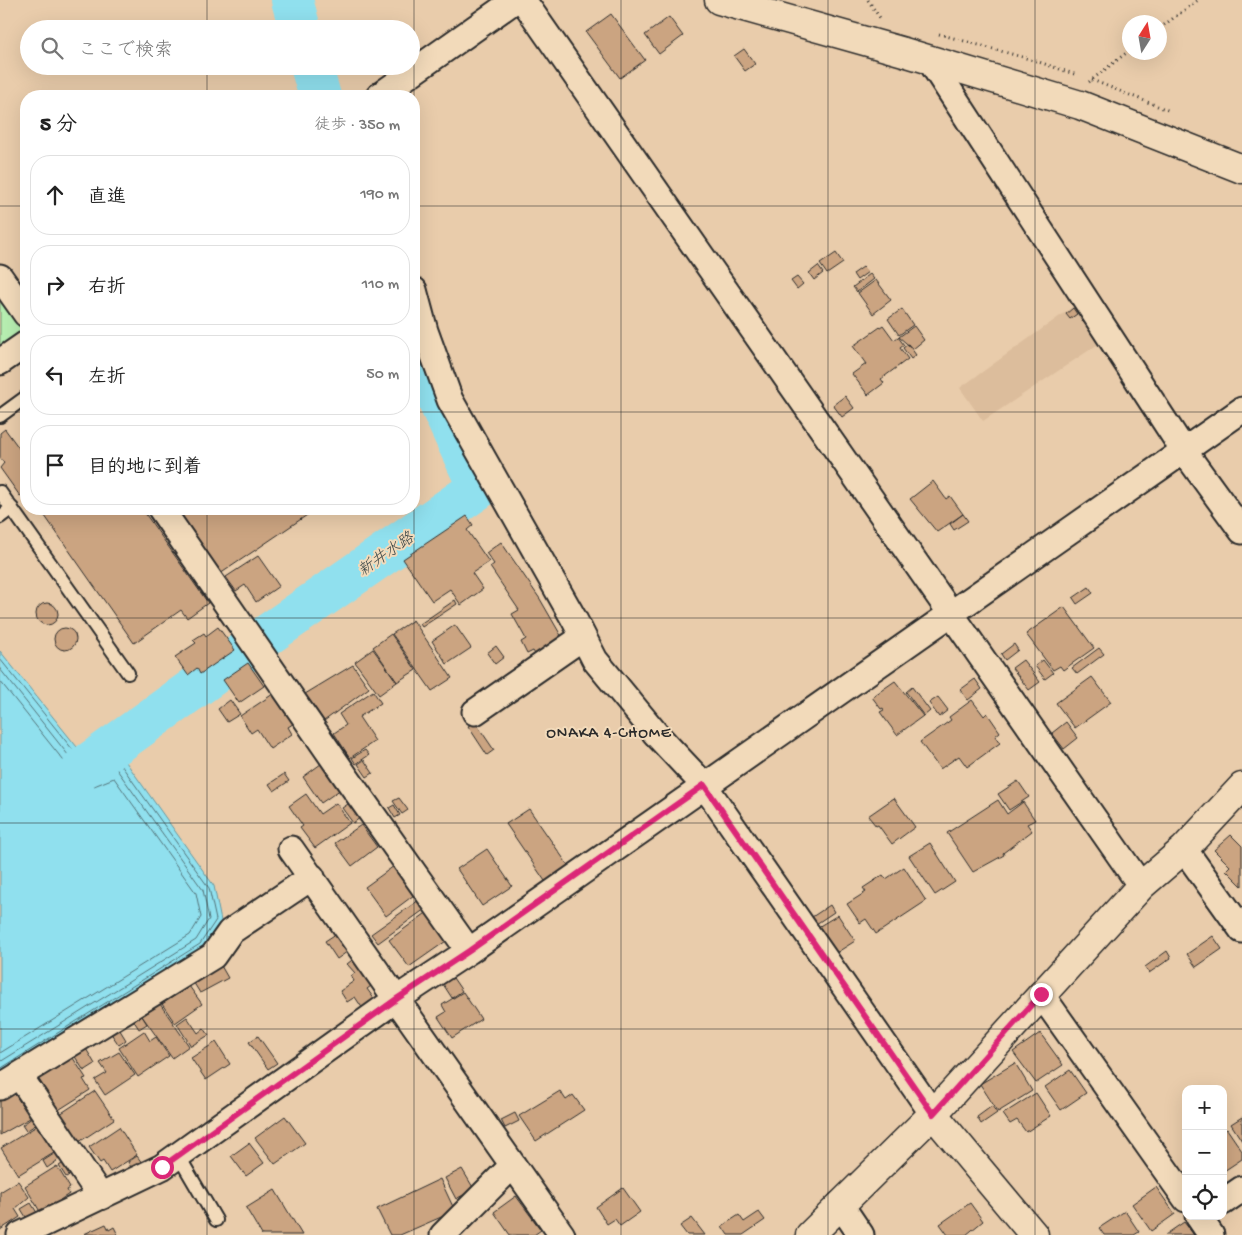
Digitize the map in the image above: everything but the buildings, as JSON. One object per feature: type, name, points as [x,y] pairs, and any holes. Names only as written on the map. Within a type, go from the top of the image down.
[{"type":"street","points":[[420,67],[515,0]]},
{"type":"street","points":[[523,0],[1141,886]]},
{"type":"street","points":[[719,0],[929,59],[1072,103],[1242,169]]},
{"type":"street","points":[[929,59],[1184,452],[1242,531]]},
{"type":"street","points":[[388,90],[409,75]]},
{"type":"street","points":[[0,277],[20,305]]},
{"type":"street","points":[[420,312],[450,400],[600,667],[656,734],[704,785],[933,1114],[1034,1235]]},
{"type":"street","points":[[0,362],[20,348]]},
{"type":"street","points":[[20,1235],[162,1167],[398,998],[469,951],[1242,410]]},
{"type":"street","points":[[165,515],[469,951]]},
{"type":"street","points":[[475,712],[583,637]]},
{"type":"street","points":[[810,1235],[933,1114],[1141,886],[1184,849],[1242,787]]},
{"type":"street","points":[[291,849],[398,998],[562,1235]]},
{"type":"street","points":[[1184,849],[1242,930]]},
{"type":"street","points":[[101,1197],[10,1081],[214,956],[230,932],[312,877]]},
{"type":"street","points":[[1041,994],[1182,1193]]},
{"type":"street","points":[[443,1235],[513,1165]]},
{"type":"street","points":[[1227,1199],[1242,1189]]},
{"type":"street","points":[[840,1204],[861,1235]]},
{"type":"lane","points":[[0,416],[20,401]]},
{"type":"lane","points":[[0,492],[128,673]]},
{"type":"lane","points":[[0,517],[12,508]]},
{"type":"lane","points":[[178,1155],[216,1220]]},
{"type":"path","points":[[1167,23],[1198,0]]},
{"type":"path","points":[[1072,103],[1092,77],[1122,56]]},
{"type":"shaded area","points":[[1074,306],[1100,343],[983,421],[960,388]]},
{"type":"green space","points":[[0,301],[20,327],[20,339],[0,353]]},
{"type":"water","points":[[0,651],[93,767],[116,748],[214,886],[221,921],[204,948],[0,1075]]},
{"type":"waterway","name":"新井水路","points":[[292,0],[298,20]]},
{"type":"waterway","name":"新井水路","points":[[314,75],[318,90]]},
{"type":"waterway","name":"新井水路","points":[[263,638],[479,488],[420,361]]},
{"type":"waterway","name":"新井水路","points":[[83,768],[246,651]]},
{"type":"district","name":"ONAKA 4-CHOME","points":[[609,731]]},
{"type":"route","points":[[162,1167],[398,998],[469,951],[704,785],[933,1114],[1041,994]]}]
